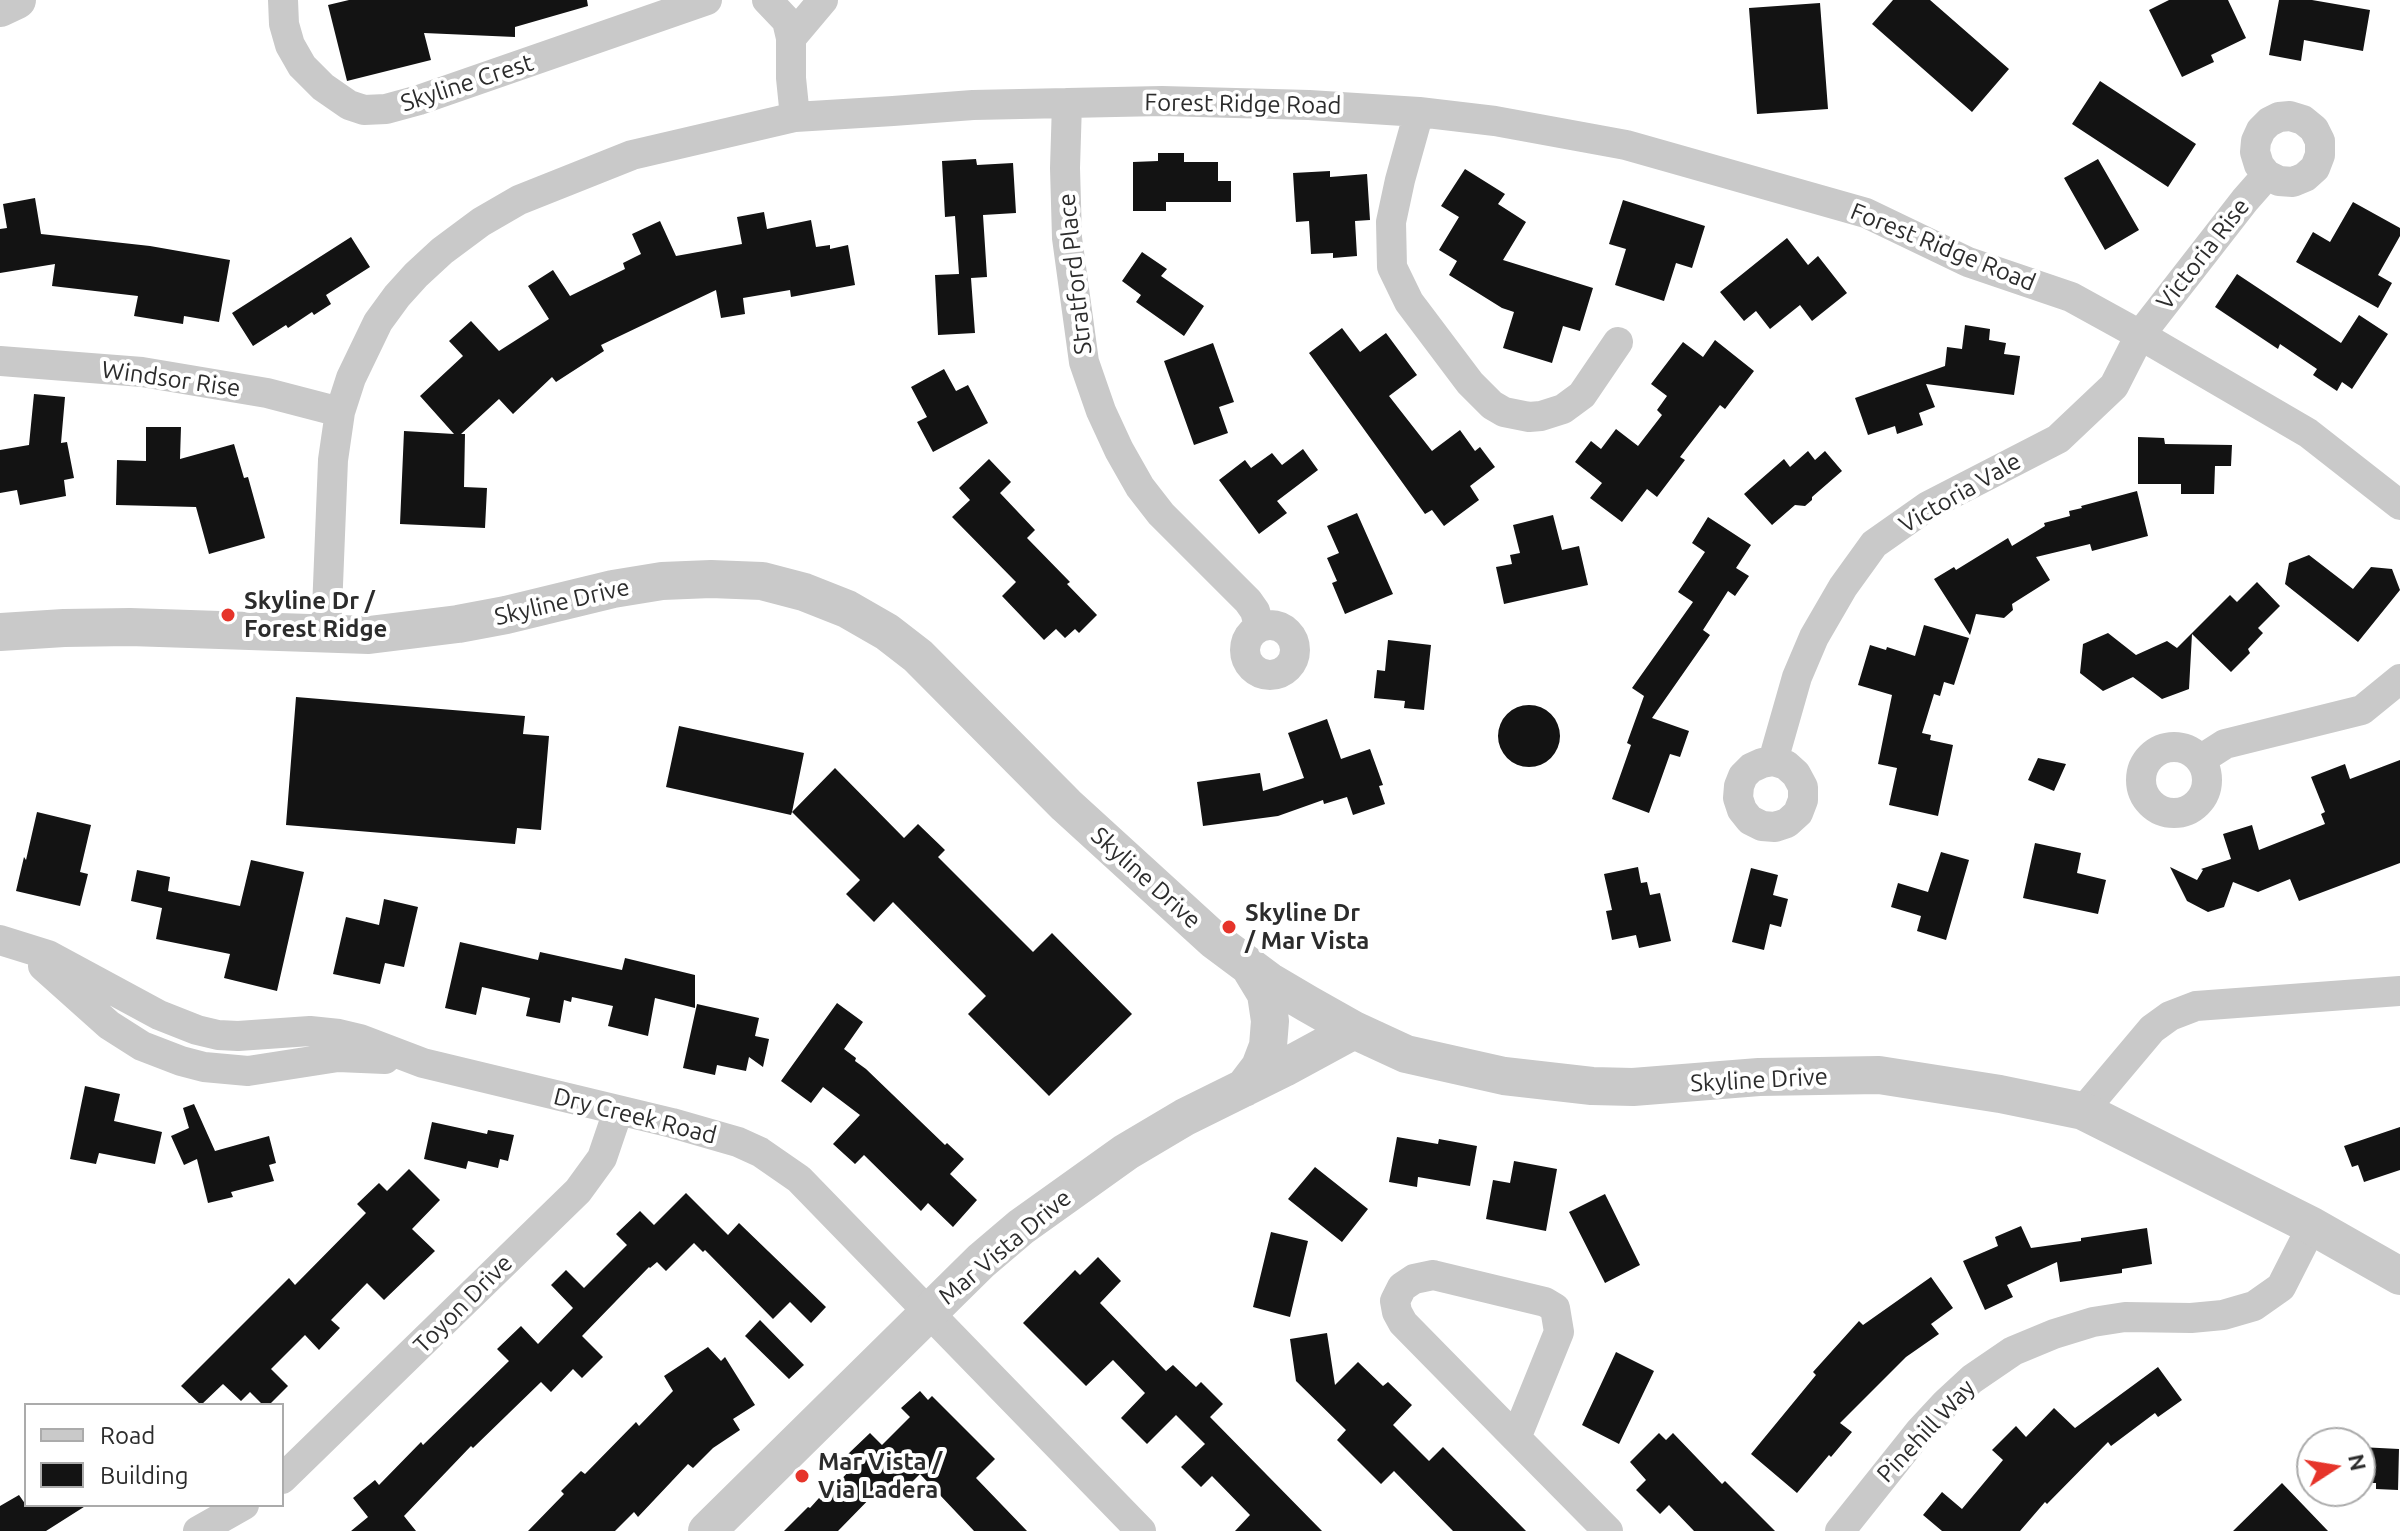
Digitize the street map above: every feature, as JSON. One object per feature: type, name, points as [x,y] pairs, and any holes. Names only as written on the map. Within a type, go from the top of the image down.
[{"type":"street","points":[[0,8],[17,0]]},
{"type":"street","name":"Skyline Crest","points":[[283,0],[284,24],[290,45],[302,66],[323,87],[349,105],[364,110],[386,109],[419,100],[707,0]]},
{"type":"street","points":[[767,0],[787,21],[791,38],[795,117]]},
{"type":"street","points":[[791,38],[823,0]]},
{"type":"street","name":"Forest Ridge Road","points":[[326,635],[333,460],[340,412],[351,378],[378,322],[397,296],[442,251],[481,222],[519,200],[632,155],[795,117],[973,105],[1249,102],[1419,112],[1540,128],[1626,145],[1866,213],[1968,262],[2071,297],[2308,433],[2400,505]]},
{"type":"street","name":"Stratford Place","points":[[1067,103],[1067,238],[1084,362],[1101,411],[1140,487],[1161,514],[1248,601],[1259,626]]},
{"type":"street","points":[[1419,112],[1391,222],[1392,267],[1399,287],[1409,302],[1470,383],[1492,405],[1504,412],[1541,416],[1563,409],[1582,395],[1618,342]]},
{"type":"street","name":"Victoria Rise","points":[[2140,335],[2267,175]]},
{"type":"street","name":"Victoria Vale","points":[[1773,761],[1797,677],[1814,637],[1843,587],[1874,544],[1928,506],[2058,439],[2114,386],[2140,335]]},
{"type":"street","name":"Windsor Rise","points":[[0,361],[142,372],[267,393],[340,412]]},
{"type":"street","name":"Skyline Drive","points":[[0,632],[130,627],[369,635],[458,624],[662,581],[762,581],[804,592],[847,609],[887,632],[918,656],[1066,805],[1207,934],[1269,981],[1354,1030],[1406,1054],[1504,1076],[1592,1086],[1633,1087],[1759,1077],[1879,1075],[2083,1111],[2312,1226],[2400,1276]]},
{"type":"street","points":[[2200,760],[2225,744],[2362,710],[2400,679]]},
{"type":"street","name":"Dry Creek Road","points":[[10,943],[48,955],[159,1015],[197,1030],[238,1036],[310,1031],[339,1034],[423,1063],[738,1142],[780,1164],[799,1179],[1141,1531]]},
{"type":"street","points":[[1244,1088],[1260,1067],[1268,1046],[1270,1021],[1266,994],[1249,966]]},
{"type":"street","points":[[2083,1111],[2152,1029],[2170,1016],[2196,1006],[2400,991]]},
{"type":"street","name":"Mar Vista Drive","points":[[707,1531],[981,1261],[1021,1227],[1126,1152],[1185,1117],[1354,1030]]},
{"type":"street","points":[[1244,1088],[1320,1066],[1406,1054]]},
{"type":"street","name":"Toyon Drive","points":[[284,1477],[578,1191],[602,1158],[618,1111]]},
{"type":"street","name":"Pinehill Way","points":[[1840,1531],[1946,1403],[1972,1379],[2013,1351],[2093,1322],[2125,1317],[2223,1315],[2254,1306],[2281,1287],[2312,1226]]},
{"type":"street","points":[[1516,1438],[1559,1332],[1555,1308],[1545,1302],[1433,1275],[1414,1279],[1402,1287],[1395,1301],[1403,1323],[1516,1438],[1608,1531]]},
{"type":"street","points":[[198,1531],[240,1507]]},
{"type":"building","points":[[349,0],[587,0],[588,6],[515,27],[515,37],[424,33],[431,60],[347,81],[328,5]]},
{"type":"building","points":[[1893,0],[1930,0],[2009,69],[1972,112],[1872,24]]},
{"type":"building","points":[[2169,0],[2228,0],[2246,38],[2211,55],[2214,62],[2182,77],[2149,10]]},
{"type":"building","points":[[2279,0],[2312,0],[2370,10],[2363,51],[2304,40],[2301,61],[2269,55]]},
{"type":"building","points":[[1820,3],[1828,109],[1757,114],[1749,8]]},
{"type":"building","points":[[2100,81],[2196,144],[2168,187],[2072,124]]},
{"type":"building","points":[[1158,153],[1184,153],[1184,162],[1218,162],[1218,181],[1231,181],[1231,202],[1166,202],[1166,211],[1133,211],[1133,162],[1158,161]]},
{"type":"building","points":[[976,159],[977,165],[1013,163],[1016,213],[983,215],[987,277],[971,278],[975,333],[938,335],[935,275],[959,274],[955,216],[945,217],[942,161]]},
{"type":"building","points":[[2098,159],[2139,230],[2105,250],[2064,178]]},
{"type":"building","points":[[1465,169],[1505,194],[1498,204],[1526,222],[1503,260],[1593,288],[1580,331],[1563,326],[1552,363],[1503,348],[1514,312],[1502,308],[1449,275],[1457,261],[1439,250],[1459,217],[1441,206]]},
{"type":"building","points":[[1330,171],[1330,177],[1367,174],[1370,220],[1355,221],[1357,256],[1333,258],[1333,253],[1311,254],[1309,221],[1296,222],[1293,173]]},
{"type":"building","points":[[35,198],[41,234],[150,246],[230,260],[219,322],[184,316],[183,324],[134,316],[138,296],[52,286],[55,264],[0,273],[0,229],[7,228],[3,204]]},
{"type":"building","points":[[1623,200],[1705,226],[1692,268],[1676,263],[1664,301],[1615,285],[1626,249],[1609,244]]},
{"type":"building","points":[[2353,202],[2400,228],[2400,236],[2378,275],[2392,283],[2378,308],[2296,262],[2313,232],[2330,242]]},
{"type":"building","points":[[764,212],[767,229],[811,220],[816,247],[830,245],[830,249],[848,245],[855,285],[791,297],[790,290],[743,298],[745,314],[721,318],[716,290],[601,345],[604,351],[556,382],[552,377],[513,414],[499,399],[461,434],[465,434],[464,487],[487,488],[485,528],[400,524],[404,431],[454,434],[420,396],[463,356],[449,341],[471,321],[499,351],[549,319],[528,286],[553,270],[570,296],[625,269],[623,263],[641,254],[632,234],[660,221],[676,256],[742,244],[737,217]]},
{"type":"building","points":[[351,237],[370,267],[326,295],[331,304],[288,328],[286,325],[253,346],[232,313]]},
{"type":"building","points":[[1787,238],[1808,265],[1818,256],[1847,293],[1812,321],[1800,305],[1770,329],[1756,311],[1744,321],[1720,292]]},
{"type":"building","points":[[1142,252],[1167,269],[1161,276],[1204,306],[1184,336],[1136,302],[1141,295],[1122,281]]},
{"type":"building","points":[[2237,274],[2341,343],[2359,315],[2388,334],[2352,389],[2342,382],[2337,391],[2313,375],[2317,369],[2280,344],[2278,349],[2215,307]]},
{"type":"building","points":[[1965,325],[1990,329],[1989,340],[2006,343],[2004,354],[2020,356],[2014,395],[1926,384],[1935,407],[1919,413],[1923,425],[1897,434],[1895,426],[1868,435],[1855,398],[1945,366],[1947,347],[1962,349]]},
{"type":"building","points":[[1342,328],[1360,352],[1386,333],[1417,375],[1389,396],[1432,451],[1460,430],[1475,451],[1480,447],[1495,467],[1470,486],[1479,500],[1444,526],[1432,510],[1425,514],[1309,353]]},
{"type":"building","points":[[1715,340],[1754,371],[1725,409],[1720,405],[1680,457],[1685,460],[1657,497],[1647,489],[1622,522],[1590,498],[1602,483],[1575,462],[1591,441],[1601,449],[1616,429],[1638,446],[1662,415],[1657,410],[1667,396],[1651,384],[1683,342],[1703,357]]},
{"type":"building","points":[[1213,343],[1234,402],[1219,407],[1228,433],[1194,445],[1164,361]]},
{"type":"building","points":[[944,369],[956,391],[968,385],[988,423],[933,452],[917,422],[927,417],[911,387]]},
{"type":"building","points":[[34,394],[65,397],[61,443],[67,442],[74,478],[64,480],[66,496],[20,505],[17,490],[0,493],[0,450],[29,445]]},
{"type":"building","points":[[146,427],[181,427],[180,459],[234,444],[244,478],[248,477],[265,538],[209,554],[196,507],[116,505],[117,460],[146,461]]},
{"type":"building","points":[[2138,437],[2164,438],[2165,444],[2232,445],[2231,466],[2215,466],[2214,494],[2181,494],[2181,484],[2138,484]]},
{"type":"building","points":[[1303,449],[1318,470],[1277,501],[1287,513],[1259,534],[1219,480],[1245,460],[1251,468],[1272,453],[1282,465]]},
{"type":"building","points":[[1808,451],[1815,460],[1825,451],[1842,471],[1805,506],[1795,505],[1772,525],[1744,494],[1784,459],[1790,467]]},
{"type":"building","points":[[989,459],[1011,482],[1000,493],[1035,530],[1027,538],[1097,615],[1079,633],[1075,629],[1065,638],[1056,629],[1044,640],[1002,596],[1016,582],[952,517],[970,500],[959,488]]},
{"type":"building","points":[[2137,491],[2148,536],[2092,551],[2090,544],[2036,557],[2050,580],[2012,604],[2013,610],[2004,618],[1976,614],[1970,635],[1934,579],[1954,567],[1956,570],[2008,538],[2012,546],[2045,526],[2044,523],[2070,516],[2069,511]]},
{"type":"building","points":[[1357,513],[1393,594],[1345,614],[1332,583],[1337,581],[1327,558],[1339,553],[1327,526]]},
{"type":"building","points":[[1553,515],[1562,550],[1579,546],[1588,585],[1504,604],[1496,567],[1512,564],[1510,555],[1520,553],[1513,525]]},
{"type":"building","points":[[1708,517],[1751,545],[1736,568],[1749,576],[1735,596],[1728,591],[1703,630],[1710,635],[1652,718],[1689,731],[1680,757],[1670,754],[1649,813],[1612,799],[1644,696],[1632,688],[1693,602],[1678,592],[1705,552],[1692,543]]},
{"type":"building","points":[[2309,555],[2353,589],[2371,567],[2392,569],[2400,590],[2358,642],[2285,584],[2289,563]]},
{"type":"building","points":[[2257,582],[2280,606],[2258,628],[2263,633],[2248,649],[2250,653],[2231,672],[2192,634],[2189,689],[2162,699],[2133,677],[2103,691],[2080,673],[2083,644],[2108,633],[2136,655],[2167,641],[2177,648],[2230,595],[2237,602]]},
{"type":"building","points":[[1924,625],[1969,638],[1954,685],[1944,682],[1940,696],[1934,694],[1922,733],[1931,735],[1930,740],[1953,745],[1938,816],[1889,805],[1897,768],[1878,764],[1892,695],[1858,685],[1870,645],[1915,656]]},
{"type":"building","points":[[1388,640],[1431,645],[1424,710],[1404,708],[1405,701],[1374,698],[1377,670],[1385,671]]},
{"type":"building","points":[[296,697],[525,716],[523,734],[549,736],[541,830],[517,828],[515,844],[286,825]]},
{"type":"building","points":[[1529,705],[1541,707],[1551,714],[1558,724],[1558,748],[1551,758],[1541,765],[1529,767],[1517,765],[1507,758],[1500,748],[1498,736],[1500,724],[1507,714],[1517,707]]},
{"type":"building","points":[[1327,719],[1341,759],[1370,749],[1383,785],[1379,786],[1385,804],[1353,815],[1347,797],[1324,804],[1323,800],[1278,816],[1203,826],[1197,782],[1260,773],[1263,791],[1304,778],[1288,733]]},
{"type":"building","points":[[679,726],[804,753],[791,815],[666,787]]},
{"type":"building","points":[[2038,758],[2066,764],[2054,791],[2028,780]]},
{"type":"building","points":[[2400,760],[2400,863],[2299,901],[2290,879],[2258,892],[2233,882],[2224,907],[2208,912],[2187,901],[2170,867],[2197,880],[2201,869],[2231,859],[2223,834],[2252,825],[2259,850],[2325,824],[2321,814],[2325,812],[2311,777],[2345,764],[2350,779]]},
{"type":"building","points":[[835,768],[904,838],[918,824],[945,850],[938,857],[1033,952],[1052,933],[1132,1014],[1049,1096],[968,1014],[986,996],[893,902],[874,922],[846,894],[860,880],[792,812]]},
{"type":"building","points":[[37,812],[91,825],[80,872],[88,874],[80,906],[16,891]]},
{"type":"building","points":[[2035,843],[2081,853],[2077,873],[2106,880],[2098,914],[2023,898]]},
{"type":"building","points":[[1941,852],[1969,860],[1946,940],[1917,931],[1921,916],[1891,907],[1898,883],[1928,892]]},
{"type":"building","points":[[251,860],[304,872],[277,991],[224,978],[230,954],[156,939],[162,908],[131,901],[137,870],[170,877],[168,891],[240,906]]},
{"type":"building","points":[[1638,867],[1641,883],[1647,882],[1650,895],[1660,893],[1671,941],[1639,948],[1636,935],[1612,940],[1606,911],[1612,910],[1604,874]]},
{"type":"building","points":[[1751,868],[1778,875],[1773,895],[1788,899],[1781,927],[1770,924],[1764,950],[1732,942]]},
{"type":"building","points":[[384,899],[418,907],[404,967],[385,963],[380,984],[333,974],[346,917],[379,925]]},
{"type":"building","points":[[460,942],[538,960],[540,952],[622,970],[625,958],[695,975],[695,1008],[655,998],[648,1036],[608,1026],[613,1006],[572,997],[571,1002],[564,1000],[560,1023],[526,1016],[530,998],[482,987],[476,1015],[445,1008]]},
{"type":"building","points":[[837,1003],[863,1022],[844,1049],[945,1145],[947,1143],[964,1159],[950,1174],[977,1200],[953,1227],[928,1203],[921,1211],[864,1155],[855,1164],[833,1144],[860,1115],[823,1087],[811,1103],[781,1081]]},
{"type":"building","points":[[697,1004],[759,1018],[755,1036],[769,1039],[763,1067],[749,1057],[746,1071],[717,1065],[715,1075],[683,1068]]},
{"type":"building","points":[[85,1086],[120,1094],[114,1121],[162,1132],[155,1164],[99,1153],[96,1164],[70,1159]]},
{"type":"building","points":[[194,1104],[215,1151],[269,1136],[276,1163],[269,1165],[274,1181],[231,1192],[233,1197],[208,1203],[197,1159],[184,1165],[171,1136],[189,1128],[183,1108]]},
{"type":"building","points":[[432,1122],[487,1134],[488,1130],[514,1135],[508,1161],[500,1159],[498,1168],[468,1161],[466,1169],[424,1159]]},
{"type":"building","points":[[2400,1127],[2400,1170],[2364,1182],[2358,1165],[2352,1167],[2344,1146]]},
{"type":"building","points":[[1397,1137],[1438,1144],[1439,1139],[1477,1146],[1470,1186],[1418,1177],[1417,1187],[1389,1182]]},
{"type":"building","points":[[1514,1161],[1557,1169],[1546,1231],[1486,1219],[1493,1180],[1510,1183]]},
{"type":"building","points":[[1315,1167],[1368,1209],[1342,1242],[1288,1199]]},
{"type":"building","points":[[409,1169],[440,1200],[412,1229],[435,1251],[384,1300],[367,1283],[331,1320],[340,1328],[319,1350],[305,1335],[271,1369],[288,1386],[271,1403],[261,1403],[250,1392],[241,1401],[223,1384],[203,1403],[199,1403],[181,1386],[289,1278],[295,1285],[366,1213],[357,1204],[379,1183],[387,1191]]},
{"type":"building","points":[[686,1193],[728,1235],[739,1223],[826,1307],[811,1323],[790,1302],[773,1319],[705,1250],[703,1252],[694,1243],[666,1271],[657,1262],[649,1267],[582,1336],[603,1357],[582,1378],[573,1369],[551,1392],[541,1382],[473,1448],[471,1446],[404,1516],[416,1531],[351,1531],[368,1517],[353,1498],[375,1480],[379,1485],[509,1361],[497,1349],[521,1326],[538,1344],[573,1308],[551,1285],[566,1270],[584,1288],[627,1245],[616,1234],[640,1211],[654,1225]]},
{"type":"building","points":[[1605,1194],[1640,1265],[1605,1283],[1569,1212]]},
{"type":"building","points":[[2021,1226],[2031,1248],[2147,1228],[2152,1264],[2122,1269],[2122,1273],[2060,1282],[2057,1262],[2007,1285],[2013,1297],[1985,1310],[1963,1261],[1998,1246],[1995,1237]]},
{"type":"building","points":[[1271,1232],[1308,1241],[1290,1317],[1253,1307]]},
{"type":"building","points":[[1098,1257],[1121,1281],[1100,1303],[1166,1371],[1173,1365],[1196,1387],[1201,1382],[1223,1404],[1210,1417],[1322,1531],[1235,1531],[1250,1515],[1212,1476],[1201,1487],[1181,1467],[1205,1444],[1176,1415],[1147,1444],[1121,1418],[1145,1393],[1113,1360],[1086,1386],[1023,1323],[1075,1270],[1080,1275]]},
{"type":"building","points":[[1931,1277],[1953,1308],[1931,1324],[1939,1334],[1906,1357],[1840,1423],[1852,1432],[1797,1493],[1751,1454],[1816,1375],[1813,1372],[1859,1321],[1863,1325]]},
{"type":"building","points":[[760,1320],[804,1365],[789,1379],[745,1336]]},
{"type":"building","points":[[1327,1333],[1335,1385],[1358,1362],[1383,1386],[1388,1382],[1412,1405],[1393,1425],[1429,1461],[1443,1447],[1526,1531],[1453,1531],[1394,1471],[1381,1484],[1337,1440],[1346,1430],[1296,1381],[1290,1339]]},
{"type":"building","points":[[708,1347],[721,1361],[725,1357],[755,1405],[733,1419],[740,1430],[713,1448],[693,1468],[688,1464],[638,1517],[634,1512],[615,1531],[528,1531],[564,1494],[561,1491],[581,1471],[585,1474],[636,1422],[639,1426],[673,1391],[664,1376]]},
{"type":"building","points":[[1616,1352],[1654,1371],[1619,1444],[1582,1425]]},
{"type":"building","points":[[2158,1367],[2182,1400],[2158,1417],[2155,1413],[2111,1446],[2108,1442],[2047,1504],[2045,1502],[2020,1531],[1942,1531],[1923,1515],[1942,1492],[1962,1509],[2003,1460],[1992,1450],[2016,1426],[2026,1437],[2054,1408],[2075,1428]]},
{"type":"building","points":[[920,1391],[928,1400],[932,1396],[995,1459],[976,1478],[1027,1531],[974,1531],[920,1474],[894,1500],[881,1487],[838,1531],[784,1531],[808,1507],[819,1498],[821,1500],[857,1463],[848,1454],[870,1433],[882,1445],[910,1417],[901,1408]]},
{"type":"building","points":[[1659,1433],[1666,1440],[1673,1433],[1722,1484],[1725,1481],[1775,1531],[1694,1531],[1669,1505],[1660,1514],[1636,1490],[1646,1480],[1630,1462]]},
{"type":"building","points":[[2376,1448],[2399,1449],[2398,1490],[2376,1489]]},
{"type":"building","points":[[2282,1483],[2296,1498],[2296,1507],[2305,1507],[2328,1531],[2233,1531]]},
{"type":"building","points":[[19,1495],[24,1507],[84,1507],[46,1531],[0,1531],[0,1506]]},
{"type":"place","name":"Skyline Dr / Forest Ridge","points":[[228,615]]},
{"type":"place","name":"Skyline Dr / Mar Vista","points":[[1229,927]]},
{"type":"place","name":"Mar Vista / Via Ladera","points":[[802,1476]]}]
